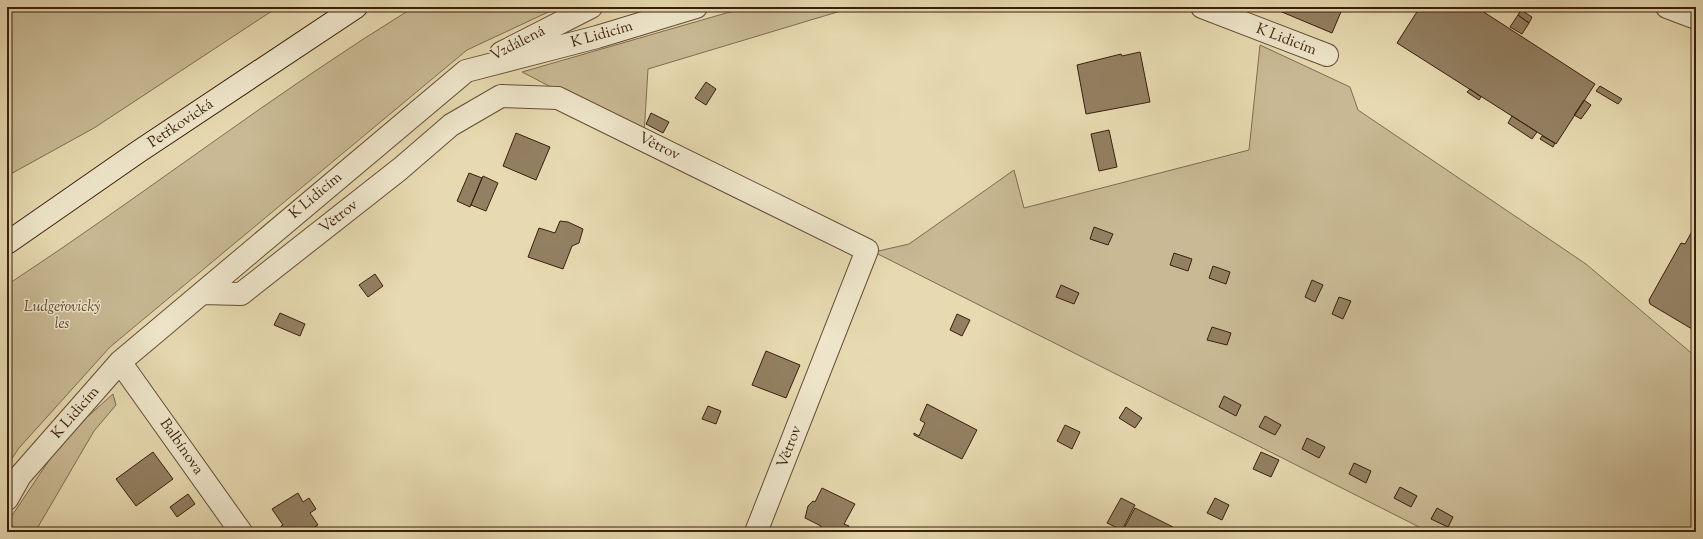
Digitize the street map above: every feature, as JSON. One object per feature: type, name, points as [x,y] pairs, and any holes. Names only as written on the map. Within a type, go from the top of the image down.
[{"type":"street","name":"Petřkovická","points":[[7,243],[138,152],[356,7]]},
{"type":"street","name":"Vzdálená","points":[[466,71],[591,7]]},
{"type":"street","name":"K Lidicím","points":[[7,499],[20,476],[120,362],[466,71],[597,37],[696,7]]},
{"type":"street","name":"K Lidicím","points":[[1202,7],[1326,55]]},
{"type":"street","points":[[1667,7],[1696,18]]},
{"type":"street","name":"Větrov","points":[[202,293],[241,294],[400,169],[451,125],[501,96],[558,98],[867,250],[756,532]]},
{"type":"street","name":"Balbínova","points":[[120,362],[241,532]]},
{"type":"green space","points":[[7,7],[278,7],[94,128],[7,176]]},
{"type":"green space","name":"Ludgeřovický les","points":[[414,7],[559,7],[467,50],[110,347],[19,448],[7,466],[7,285],[109,216],[311,74]]},
{"type":"green space","points":[[747,7],[854,7],[648,69],[644,135],[522,72]]},
{"type":"green space","points":[[1260,45],[1350,87],[1358,110],[1586,264],[1696,357],[1696,532],[1429,532],[874,252],[909,244],[1014,170],[1024,208],[1249,150]]},
{"type":"green space","points":[[113,394],[116,405],[94,431],[35,532],[7,532],[7,523],[58,447],[77,426]]},
{"type":"building","points":[[1270,7],[1343,7],[1332,33]]},
{"type":"building","points":[[1420,7],[1476,7],[1595,84],[1556,144],[1397,43]]},
{"type":"building","points":[[1521,10],[1532,17],[1529,23],[1518,15]]},
{"type":"building","points":[[1518,15],[1529,23],[1522,34],[1510,27]]},
{"type":"building","points":[[1140,52],[1150,102],[1086,114],[1077,65],[1121,54],[1122,56]]},
{"type":"building","points":[[706,82],[716,89],[706,105],[695,98]]},
{"type":"building","points":[[1600,86],[1622,99],[1618,104],[1596,91]]},
{"type":"building","points":[[1470,89],[1481,97],[1479,100],[1467,92]]},
{"type":"building","points":[[1584,100],[1591,105],[1581,119],[1574,115]]},
{"type":"building","points":[[651,113],[669,122],[663,133],[646,124]]},
{"type":"building","points":[[1512,116],[1537,132],[1532,139],[1508,123]]},
{"type":"building","points":[[1109,130],[1117,167],[1099,171],[1091,134]]},
{"type":"building","points":[[516,133],[550,147],[536,180],[503,166]]},
{"type":"building","points":[[1542,136],[1555,143],[1553,147],[1540,139]]},
{"type":"building","points":[[469,173],[482,178],[470,207],[457,201]]},
{"type":"building","points":[[483,176],[498,183],[486,211],[471,205]]},
{"type":"building","points":[[560,221],[568,222],[583,229],[579,243],[572,246],[563,269],[528,257],[539,228],[555,233]]},
{"type":"building","points":[[1696,224],[1696,322],[1692,329],[1650,304],[1649,300],[1681,243],[1685,244]]},
{"type":"building","points":[[1094,227],[1113,234],[1108,245],[1090,239]]},
{"type":"building","points":[[1174,253],[1192,259],[1188,271],[1170,265]]},
{"type":"building","points":[[1213,266],[1230,272],[1226,284],[1209,278]]},
{"type":"building","points":[[375,274],[383,286],[368,297],[359,285]]},
{"type":"building","points":[[1312,280],[1323,285],[1315,302],[1305,297]]},
{"type":"building","points":[[1061,285],[1079,293],[1074,304],[1056,297]]},
{"type":"building","points":[[1339,297],[1351,301],[1343,319],[1332,314]]},
{"type":"building","points":[[280,313],[305,324],[300,336],[274,325]]},
{"type":"building","points":[[957,314],[970,320],[962,336],[950,330]]},
{"type":"building","points":[[1212,327],[1231,333],[1227,345],[1207,340]]},
{"type":"building","points":[[766,351],[800,365],[786,398],[752,385]]},
{"type":"building","points":[[1224,396],[1241,405],[1236,416],[1219,407]]},
{"type":"building","points":[[927,404],[977,430],[962,459],[914,435],[914,433],[919,436],[925,423],[920,420]]},
{"type":"building","points":[[708,406],[721,411],[716,424],[702,419]]},
{"type":"building","points":[[1126,407],[1142,418],[1135,428],[1119,418]]},
{"type":"building","points":[[1265,416],[1281,425],[1275,435],[1259,427]]},
{"type":"building","points":[[1065,425],[1080,432],[1072,449],[1057,441]]},
{"type":"building","points":[[1307,438],[1325,447],[1319,458],[1302,449]]},
{"type":"building","points":[[153,452],[173,479],[136,506],[116,479]]},
{"type":"building","points":[[1261,452],[1279,460],[1271,477],[1253,469]]},
{"type":"building","points":[[1354,463],[1371,471],[1366,483],[1349,474]]},
{"type":"building","points":[[1400,487],[1417,496],[1411,507],[1394,498]]},
{"type":"building","points":[[822,488],[855,504],[844,524],[849,526],[846,532],[819,532],[821,526],[805,518],[808,506],[813,501],[815,502]]},
{"type":"building","points":[[298,493],[303,502],[309,498],[316,509],[310,513],[318,525],[306,532],[284,532],[281,526],[283,525],[272,509]]},
{"type":"building","points":[[188,494],[195,504],[177,517],[170,507]]},
{"type":"building","points":[[1121,498],[1135,505],[1122,530],[1107,523]]},
{"type":"building","points":[[1215,498],[1229,505],[1222,520],[1207,513]]},
{"type":"building","points":[[1135,508],[1173,527],[1171,532],[1122,532]]},
{"type":"building","points":[[1437,508],[1453,517],[1448,527],[1431,519]]},
{"type":"building","points":[[1476,528],[1485,532],[1473,532]]}]
